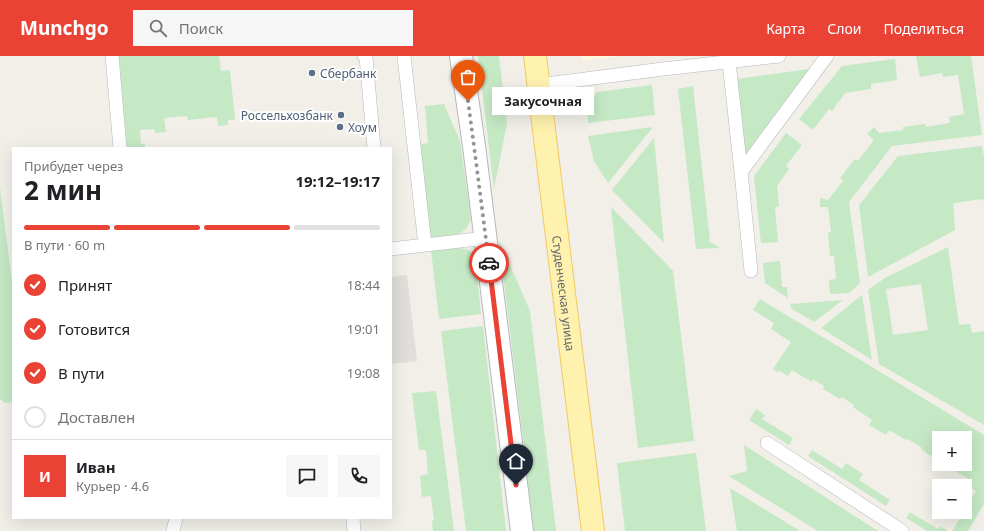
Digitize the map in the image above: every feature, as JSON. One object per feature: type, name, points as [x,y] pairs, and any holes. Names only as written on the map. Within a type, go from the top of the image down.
[{"type":"main road","name":"Студенческая улица","points":[[535,56],[593,531]]},
{"type":"street","points":[[461,56],[486,238],[522,531]]},
{"type":"lane","points":[[112,56],[120,147]]},
{"type":"lane","points":[[364,56],[366,57],[374,147]]},
{"type":"lane","points":[[404,56],[425,245]]},
{"type":"lane","points":[[539,85],[779,56]]},
{"type":"lane","points":[[741,172],[827,56]]},
{"type":"lane","points":[[729,62],[751,271]]},
{"type":"lane","points":[[392,249],[486,238]]},
{"type":"lane","points":[[767,443],[902,531]]},
{"type":"lane","points":[[173,531],[176,519]]},
{"type":"lane","points":[[353,519],[354,531]]},
{"type":"shaded area","points":[[581,56],[623,56],[582,61]]},
{"type":"shaded area","points":[[407,275],[417,361],[392,364],[392,277]]},
{"type":"green space","points":[[119,56],[219,56],[221,71],[230,70],[235,120],[228,120],[228,125],[218,126],[217,117],[188,120],[187,116],[164,118],[166,132],[155,133],[154,129],[140,130],[141,144],[145,144],[145,147],[127,147]]},
{"type":"green space","points":[[478,56],[499,56],[507,124],[494,189]]},
{"type":"green space","points":[[916,56],[971,56],[982,135],[892,146],[849,202],[860,283],[849,293],[830,294],[829,280],[836,279],[834,256],[830,256],[828,232],[831,232],[828,207],[820,207],[820,198],[828,200],[843,181],[840,178],[855,159],[858,161],[874,140],[867,134],[874,127],[879,133],[903,130],[903,127],[925,124],[926,127],[950,123],[949,117],[964,114],[958,75],[943,77],[942,73],[920,77]]},
{"type":"green space","points":[[895,59],[897,80],[871,84],[871,89],[845,93],[832,111],[829,109],[813,130],[799,119],[842,66]]},
{"type":"green space","points":[[809,69],[744,157],[737,79]]},
{"type":"green space","points":[[652,85],[655,115],[588,123],[587,108],[597,92]]},
{"type":"green space","points":[[693,86],[710,242],[720,248],[696,249],[678,89]]},
{"type":"green space","points":[[444,104],[460,141],[471,219],[466,229],[459,234],[429,238],[418,145],[428,143],[425,106]]},
{"type":"green space","points":[[653,127],[608,183],[594,161],[588,136]]},
{"type":"green space","points":[[786,133],[802,145],[786,166],[789,169],[777,186],[779,206],[775,207],[778,242],[761,243],[754,176]]},
{"type":"green space","points":[[654,138],[664,243],[612,190]]},
{"type":"green space","points":[[982,146],[984,157],[984,202],[983,199],[953,203],[955,230],[868,277],[859,205],[898,156]]},
{"type":"green space","points":[[0,187],[12,282],[12,402],[5,403],[0,399]]},
{"type":"green space","points":[[611,207],[673,271],[694,441],[638,448]]},
{"type":"green space","points":[[499,240],[530,311],[556,531],[534,531]]},
{"type":"green space","points":[[948,247],[959,325],[970,324],[972,333],[984,331],[984,425],[879,364],[868,290],[885,278]],"holes":[[[921,284],[928,330],[893,335],[886,289]]]},
{"type":"green space","points":[[461,248],[469,250],[475,256],[481,314],[439,319],[431,250]]},
{"type":"green space","points":[[780,261],[782,287],[787,287],[788,298],[765,283],[763,263]]},
{"type":"green space","points":[[862,295],[872,360],[821,328]]},
{"type":"green space","points":[[760,299],[984,435],[984,504],[968,531],[952,531],[960,519],[972,519],[972,498],[976,491],[972,488],[972,479],[968,479],[955,471],[972,471],[972,431],[932,431],[931,456],[908,439],[906,440],[889,430],[886,435],[869,425],[872,420],[853,407],[854,405],[842,397],[840,399],[823,389],[824,386],[813,379],[812,382],[792,370],[788,376],[773,369],[791,342],[771,329],[774,323],[753,310]]},
{"type":"green space","points":[[843,300],[814,322],[792,309],[790,304]]},
{"type":"green space","points":[[483,326],[506,531],[466,531],[441,331]]},
{"type":"green space","points":[[436,391],[454,531],[433,531],[432,521],[434,520],[431,496],[422,497],[420,476],[428,474],[426,450],[419,450],[412,393]]},
{"type":"green space","points":[[756,409],[765,415],[762,419],[793,438],[789,445],[749,420]]},
{"type":"green space","points":[[744,445],[878,531],[818,531],[729,476],[747,471]]},
{"type":"green space","points":[[812,450],[842,469],[846,463],[863,474],[859,480],[890,500],[886,506],[808,456]]},
{"type":"green space","points":[[696,453],[706,531],[625,531],[617,463]]},
{"type":"green space","points":[[730,488],[800,531],[737,531]]},
{"type":"green space","points":[[910,512],[938,529],[940,526],[949,531],[927,531],[906,518]]},
{"type":"way so far","points":[[468,101],[489,263]]},
{"type":"place","name":"Сбербанк","points":[[312,73]]},
{"type":"place","name":"Закусочная","points":[[468,101]]},
{"type":"place","name":"Россельхозбанк","points":[[341,115]]},
{"type":"place","name":"Хоум","points":[[340,127]]},
{"type":"route","points":[[489,263],[516,485]]}]
